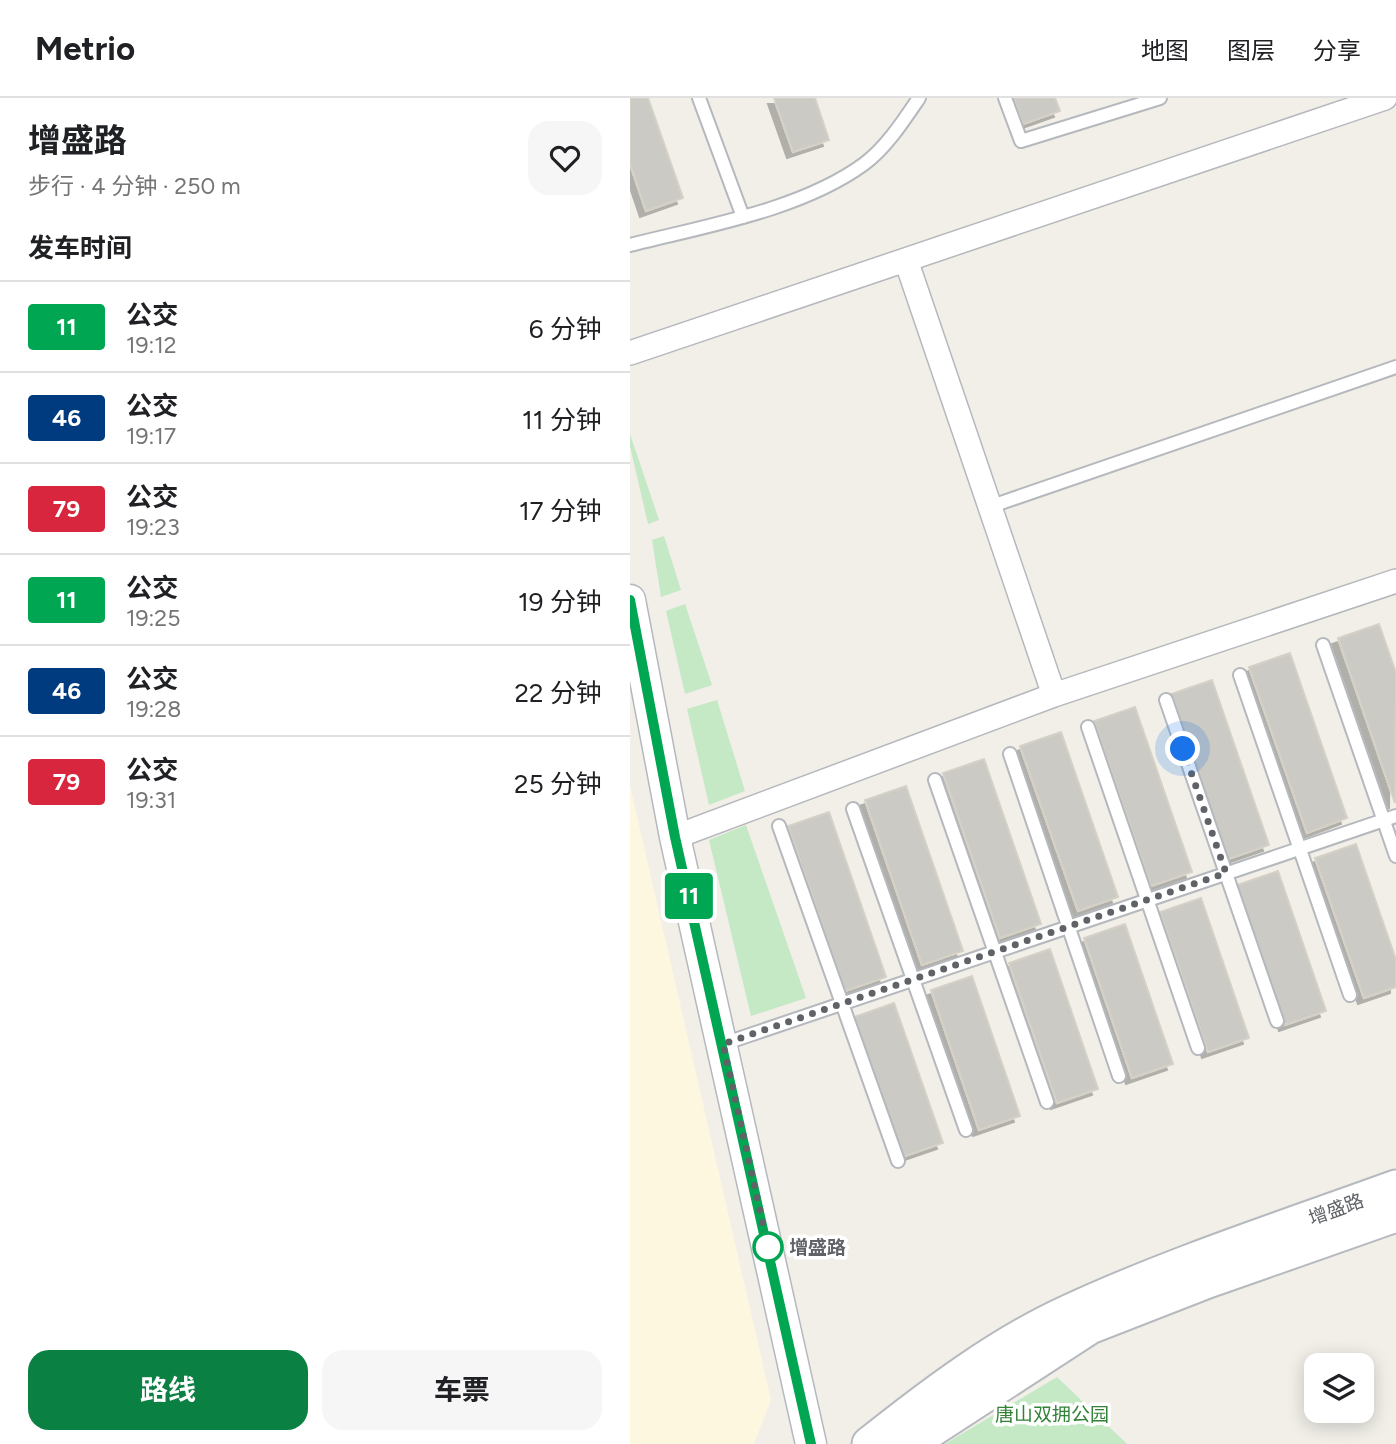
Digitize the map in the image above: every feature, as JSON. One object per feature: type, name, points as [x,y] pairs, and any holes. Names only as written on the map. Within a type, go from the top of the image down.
[{"type":"main road","name":"增盛路","points":[[869,1444],[952,1380],[1066,1312],[1188,1263],[1396,1188]]},
{"type":"main road","name":"增盛路","points":[[910,1444],[1090,1327],[1208,1281],[1396,1215]]},
{"type":"street","points":[[630,353],[1385,98]]},
{"type":"street","points":[[906,260],[1054,695]]},
{"type":"street","points":[[675,837],[1054,695],[1396,581]]},
{"type":"street","points":[[630,600],[675,837],[811,1444]]},
{"type":"lane","points":[[699,98],[743,217]]},
{"type":"lane","points":[[630,245],[743,217],[821,189],[866,164],[902,123],[919,98]]},
{"type":"lane","points":[[1005,98],[1021,141],[1160,98]]},
{"type":"lane","points":[[989,507],[1396,367]]},
{"type":"lane","points":[[1323,645],[1390,818],[1396,856]]},
{"type":"lane","points":[[1240,675],[1350,995]]},
{"type":"lane","points":[[1166,700],[1277,1021]]},
{"type":"lane","points":[[1088,727],[1198,1048]]},
{"type":"lane","points":[[1010,754],[1119,1076]]},
{"type":"lane","points":[[935,780],[1047,1102]]},
{"type":"lane","points":[[853,809],[966,1130]]},
{"type":"lane","points":[[723,1044],[1390,818]]},
{"type":"lane","points":[[779,826],[898,1161]]},
{"type":"shaded area","points":[[630,786],[771,1400],[754,1444],[630,1444]]},
{"type":"green space","points":[[630,434],[659,520],[648,524],[630,446]]},
{"type":"green space","points":[[664,536],[681,590],[661,597],[652,540]]},
{"type":"green space","points":[[685,604],[712,685],[685,694],[666,611]]},
{"type":"green space","points":[[717,700],[745,791],[709,805],[687,709]]},
{"type":"green space","points":[[746,825],[806,998],[751,1016],[709,840]]},
{"type":"green space","name":"唐山双拥公园","points":[[1057,1377],[1127,1444],[945,1444]]},
{"type":"building","points":[[630,98],[648,98],[683,198],[646,211],[630,164]]},
{"type":"building","points":[[774,98],[815,98],[829,140],[793,152]]},
{"type":"building","points":[[1014,98],[1055,98],[1060,111],[1023,124]]},
{"type":"building","points":[[1379,624],[1396,673],[1395,803],[1338,638]]},
{"type":"building","points":[[1290,653],[1347,818],[1307,833],[1249,667]]},
{"type":"building","points":[[1212,680],[1269,845],[1228,859],[1171,694]]},
{"type":"building","points":[[1135,707],[1192,872],[1151,886],[1094,721]]},
{"type":"building","points":[[1061,732],[1118,897],[1078,911],[1020,746]]},
{"type":"building","points":[[984,759],[1041,924],[1000,938],[943,773]]},
{"type":"building","points":[[906,786],[963,951],[922,965],[865,800]]},
{"type":"building","points":[[829,812],[886,977],[845,991],[788,826]]},
{"type":"building","points":[[1356,844],[1396,960],[1396,987],[1364,998],[1315,858]]},
{"type":"building","points":[[1278,871],[1326,1011],[1285,1025],[1237,885]]},
{"type":"building","points":[[1201,898],[1249,1038],[1208,1052],[1160,912]]},
{"type":"building","points":[[1125,924],[1173,1064],[1132,1078],[1084,938]]},
{"type":"building","points":[[1050,949],[1098,1089],[1057,1103],[1009,963]]},
{"type":"building","points":[[972,976],[1020,1116],[979,1130],[931,990]]},
{"type":"building","points":[[894,1003],[943,1143],[902,1157],[854,1017]]},
{"type":"bus line","name":"11","points":[[630,600],[675,837],[811,1444]]},
{"type":"place","name":"增盛路","points":[[768,1247]]},
{"type":"route","points":[[768,1247],[723,1044],[1226,873],[1183,749]]}]
